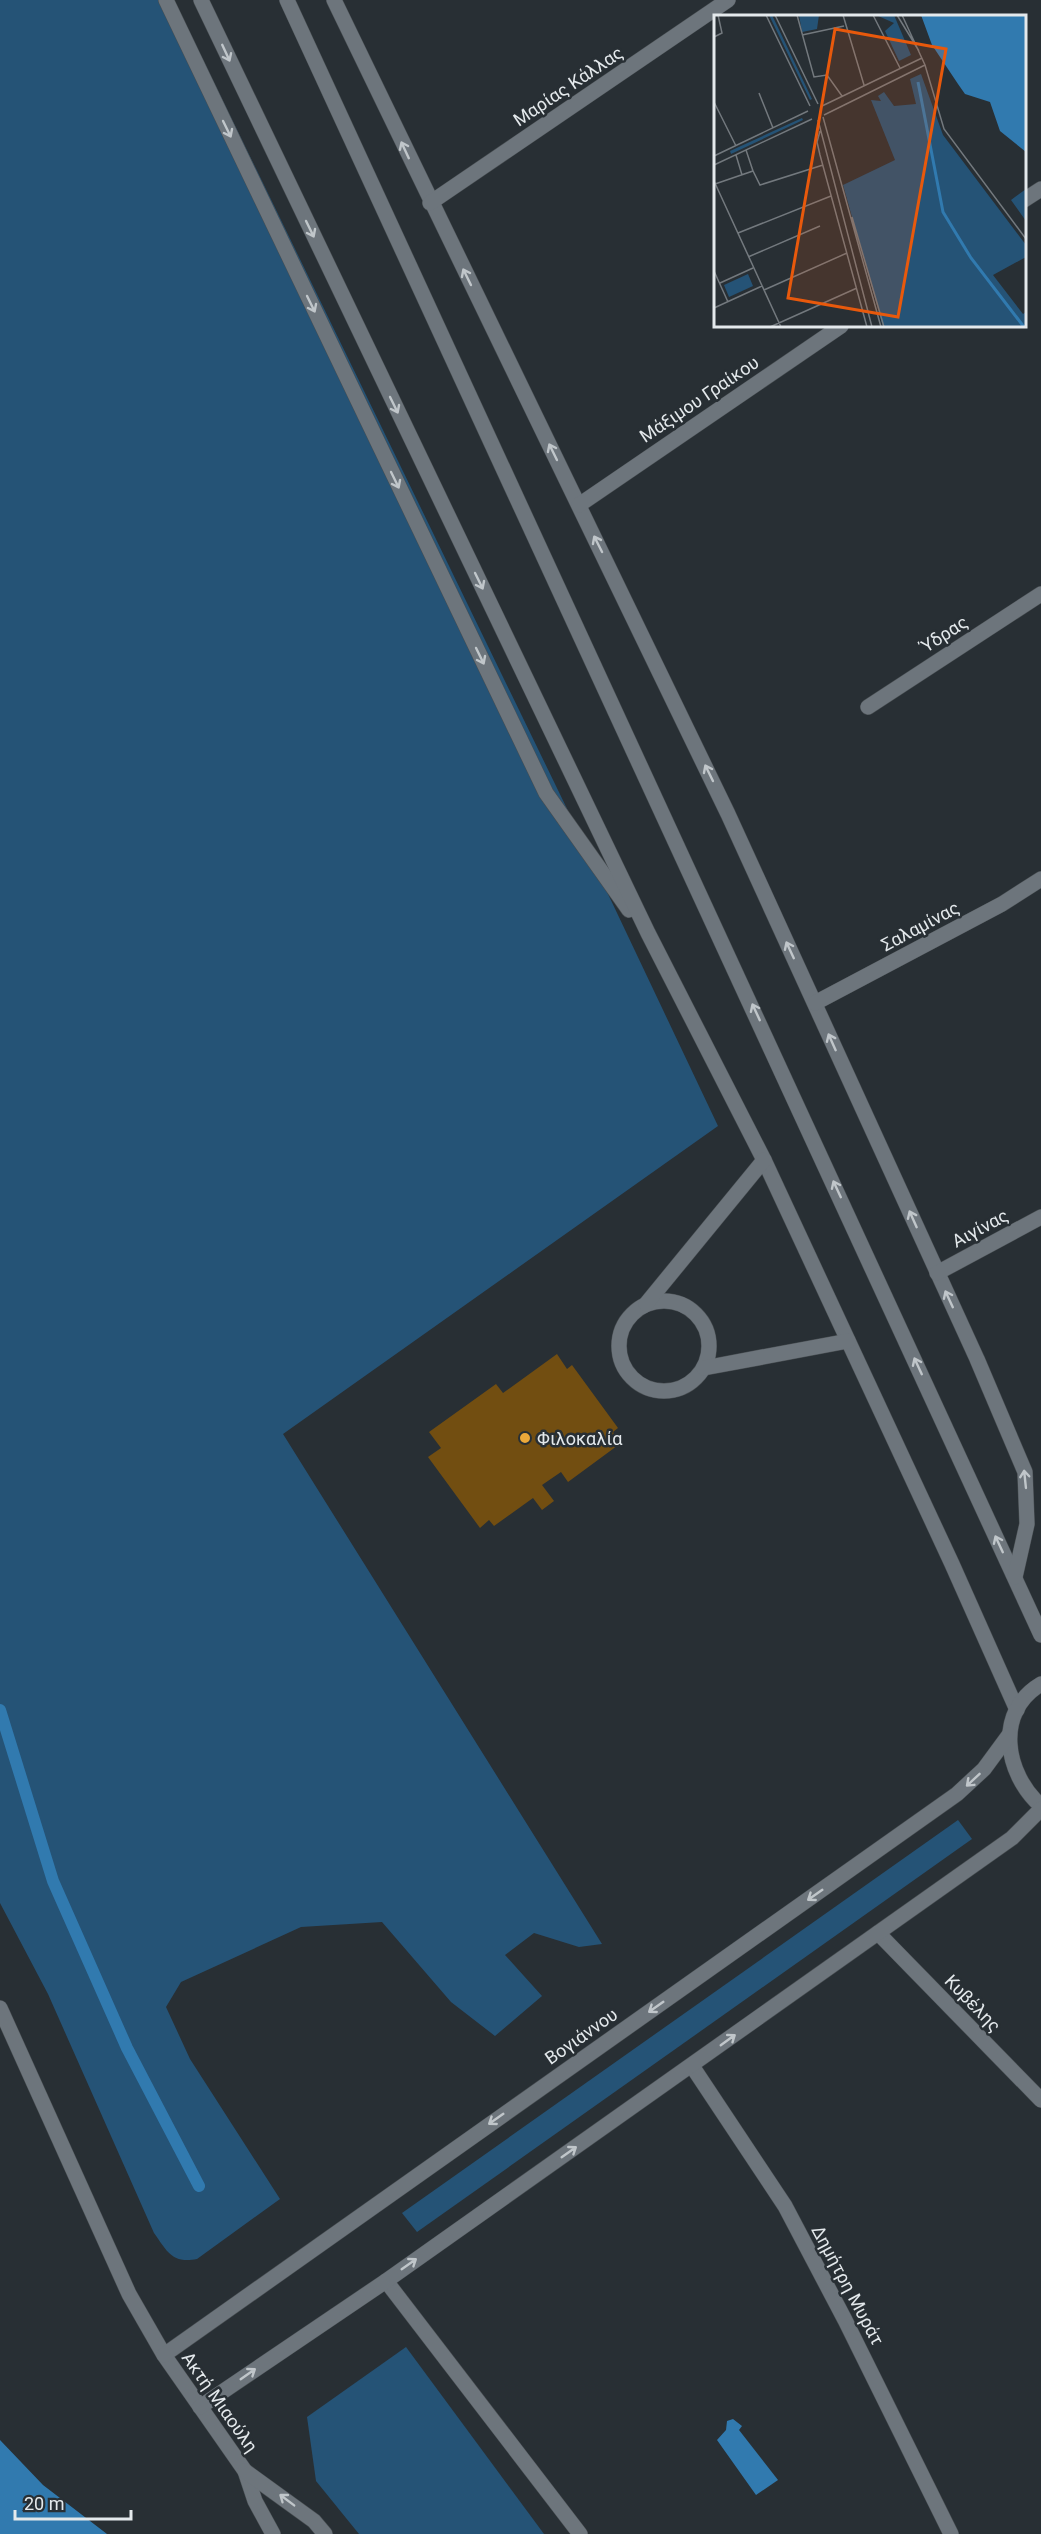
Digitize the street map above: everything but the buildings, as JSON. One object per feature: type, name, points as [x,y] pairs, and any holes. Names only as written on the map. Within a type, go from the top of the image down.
[{"type":"street","points":[[166,0],[546,793],[657,950]]},
{"type":"street","points":[[201,0],[657,950],[764,1160],[1017,1710]]},
{"type":"street","points":[[288,0],[1041,1635]]},
{"type":"street","points":[[334,0],[430,203],[723,804],[815,1003],[1025,1472],[1027,1524],[1015,1577]]},
{"type":"street","name":"Μαρίας Κάλλας","points":[[430,203],[728,0]]},
{"type":"street","points":[[1026,199],[1041,189]]},
{"type":"street","name":"Μάξιμου Γραίκου","points":[[579,505],[840,327]]},
{"type":"street","name":"Ύδρας","points":[[868,707],[1041,594]]},
{"type":"street","name":"Σαλαμίνας","points":[[815,1003],[1002,904],[1041,879]]},
{"type":"street","points":[[645,1305],[764,1160]]},
{"type":"street","name":"Αιγίνας","points":[[937,1273],[1041,1217]]},
{"type":"street","points":[[661,1301],[676,1302],[699,1316],[710,1340],[704,1368],[695,1380],[681,1388],[666,1392],[643,1386],[626,1371],[619,1357],[621,1334],[632,1313],[645,1305],[661,1301]]},
{"type":"street","points":[[704,1368],[848,1341]]},
{"type":"street","name":"Βογιάννου","points":[[200,2407],[386,2281],[1012,1838],[1041,1807],[1027,1794],[1016,1775],[1010,1755],[1010,1735],[1017,1710],[1031,1690],[1041,1684]]},
{"type":"street","name":"Βογιάννου","points":[[164,2355],[957,1794],[984,1769],[1010,1735]]},
{"type":"street","name":"Κυβέλης","points":[[878,1933],[1041,2100]]},
{"type":"street","name":"Ακτή Μιαούλη","points":[[0,2008],[95,2224],[129,2294],[164,2355],[245,2471],[255,2501],[273,2534]]},
{"type":"street","name":"Δημήτρη Μυράτ","points":[[692,2066],[785,2206],[845,2320],[951,2534]]},
{"type":"street","points":[[386,2281],[580,2534]]},
{"type":"street","name":"Ακτή Μιαούλη","points":[[245,2471],[314,2521],[325,2534]]},
{"type":"shaded area","points":[[0,0],[174,0],[590,856],[718,1126],[283,1434],[602,1944],[579,1947],[534,1933],[505,1955],[542,1996],[495,2036],[451,2002],[382,1922],[301,1927],[181,1982],[166,2007],[190,2059],[280,2199],[197,2259],[189,2260],[182,2260],[171,2255],[154,2233],[48,1994],[0,1903]]},
{"type":"shaded area","points":[[958,1820],[972,1839],[417,2232],[402,2213]]},
{"type":"shaded area","points":[[406,2347],[544,2534],[359,2534],[316,2481],[307,2417]]},
{"type":"shaded area","points":[[733,2419],[742,2426],[739,2430],[778,2480],[756,2495],[717,2440],[726,2430],[727,2421]]},
{"type":"shaded area","points":[[0,2440],[43,2485],[107,2534],[0,2534]]},
{"type":"waterway","points":[[0,1710],[53,1881],[127,2048],[199,2186]]},
{"type":"place","name":"Φιλοκαλία","points":[[525,1438]]}]
